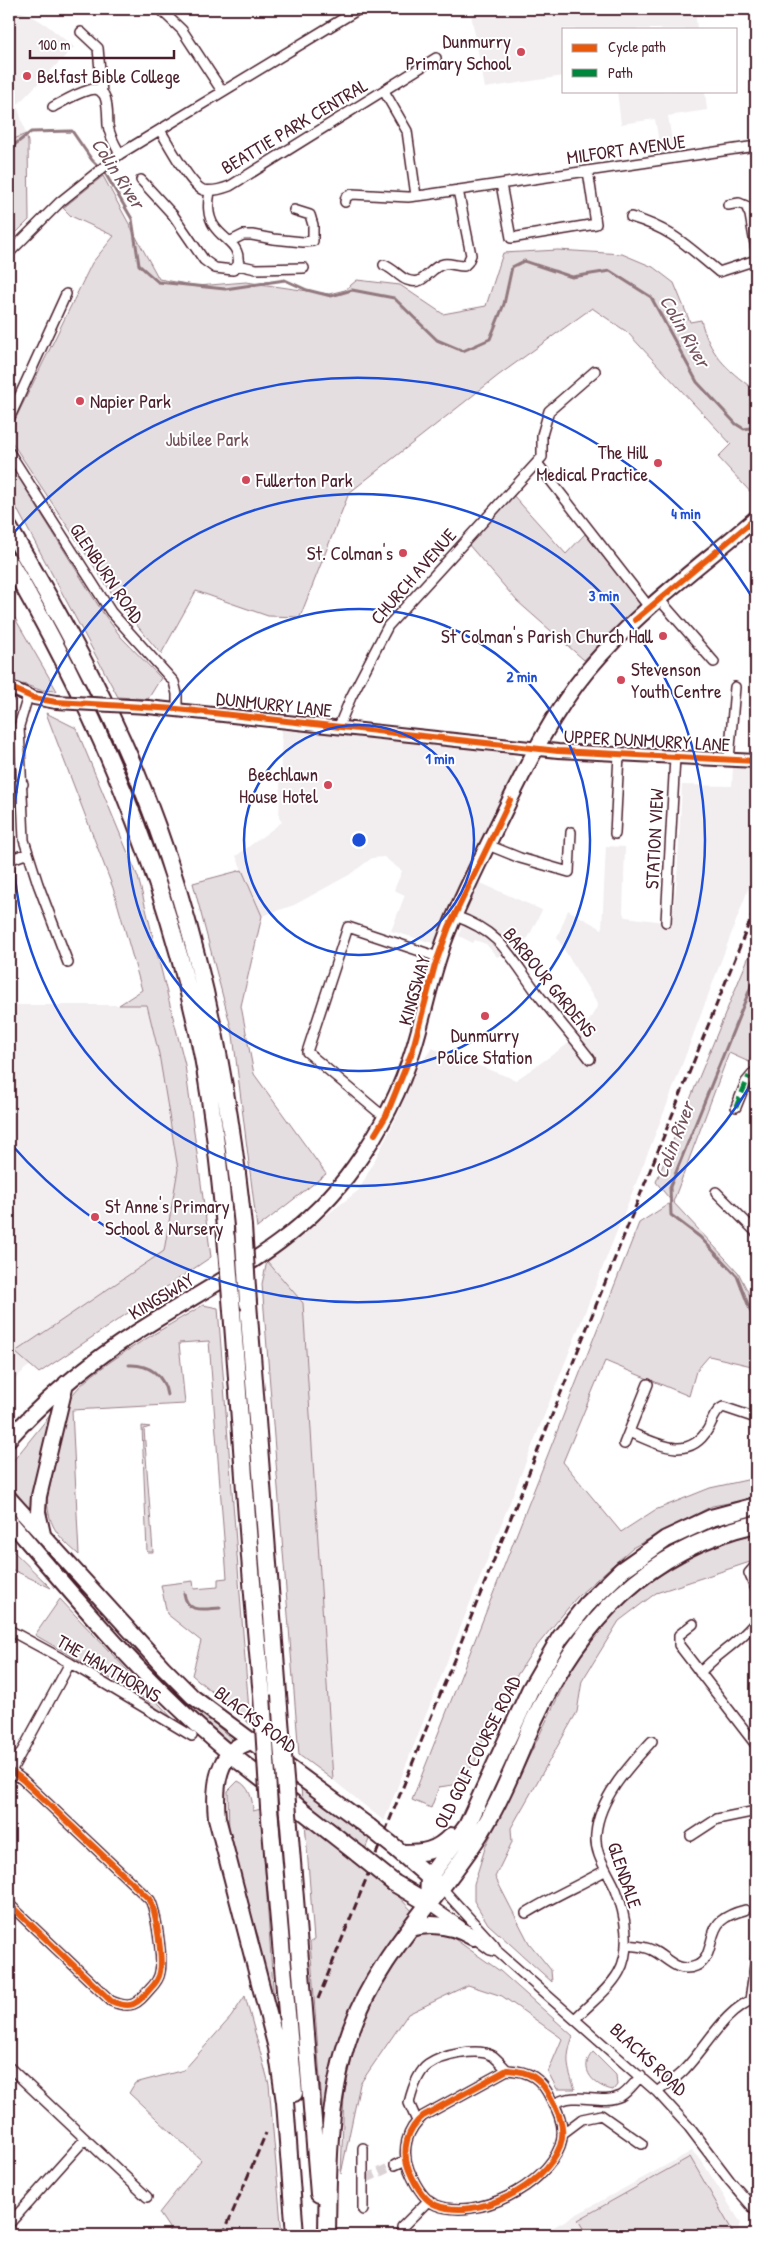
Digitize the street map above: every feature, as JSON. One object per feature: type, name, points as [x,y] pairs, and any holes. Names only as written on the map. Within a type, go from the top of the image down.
[{"type":"highway","points":[[9,528],[53,604],[112,719],[154,818],[196,955],[219,1052],[232,1128],[243,1226],[314,2143],[325,2235]]},
{"type":"highway","points":[[9,561],[57,646],[111,758],[161,894],[202,1056],[214,1120],[226,1237],[244,1461],[250,1580],[262,1695],[269,1807],[305,2235]]},
{"type":"highway","name":"OLD GOLF COURSE ROAD","points":[[325,2235],[330,2126],[334,2096],[350,2030],[371,1986],[428,1903],[435,1882],[484,1792],[535,1681],[560,1638],[587,1604],[622,1570],[666,1539],[711,1518],[756,1506]]},
{"type":"highway","name":"OLD GOLF COURSE ROAD","points":[[435,1882],[481,1832],[500,1798],[546,1695],[576,1645],[598,1617],[633,1582],[674,1554],[717,1534],[756,1524]]},
{"type":"highway","points":[[252,1741],[240,1744],[229,1753],[222,1765],[218,1777],[217,1818],[225,1856],[274,2033],[285,2102],[295,2235]]},
{"type":"highway","name":"BLACKS ROAD","points":[[252,1741],[369,1827],[435,1882]]},
{"type":"highway","name":"BLACKS ROAD","points":[[229,1753],[394,1883],[428,1903]]},
{"type":"highway","points":[[400,1852],[426,1853],[437,1848],[463,1822],[484,1792]]},
{"type":"highway","points":[[410,1928],[420,1925],[442,1925],[462,1930],[473,1937]]},
{"type":"main road","name":"KINGSWAY","points":[[9,1439],[43,1402],[66,1383],[120,1343],[266,1253],[310,1218],[336,1191],[354,1167],[386,1116],[412,1052],[438,957],[455,916],[537,748],[568,696],[584,675],[654,603],[756,518]]},
{"type":"main road","points":[[44,1538],[38,1512],[39,1496],[66,1383]]},
{"type":"main road","name":"BLACKS ROAD","points":[[9,1498],[140,1643],[193,1697],[252,1741]]},
{"type":"main road","name":"BLACKS ROAD","points":[[10,1522],[147,1676],[195,1724],[229,1753]]},
{"type":"street","points":[[160,9],[182,30],[222,91]]},
{"type":"street","points":[[9,253],[60,202],[120,154],[359,9]]},
{"type":"street","points":[[81,32],[98,48],[102,93],[108,106],[108,125],[120,154]]},
{"type":"street","name":"BEATTIE PARK CENTRAL","points":[[160,130],[191,179],[202,190],[210,191],[230,186],[436,58]]},
{"type":"street","points":[[53,106],[90,89],[102,93]]},
{"type":"street","points":[[384,90],[407,131],[416,196]]},
{"type":"street","name":"MILFORT AVENUE","points":[[345,202],[346,197],[359,193],[416,196],[756,146]]},
{"type":"street","points":[[501,184],[511,238],[596,224],[588,172]]},
{"type":"street","points":[[141,180],[173,214],[204,260],[215,268],[226,271],[233,270],[238,265],[239,258],[231,241],[220,234],[213,225],[208,212],[210,191]]},
{"type":"street","points":[[384,266],[394,269],[406,280],[418,282],[427,278],[437,266],[446,263],[464,266],[468,262],[471,255],[458,190]]},
{"type":"street","points":[[728,205],[739,203],[746,206],[750,215],[756,250]]},
{"type":"street","points":[[231,241],[243,235],[273,240],[313,241],[313,225],[310,215],[294,210]]},
{"type":"street","points":[[631,217],[650,222],[672,233],[719,272],[756,260]]},
{"type":"street","points":[[238,265],[256,269],[304,268]]},
{"type":"street","points":[[9,419],[66,294]]},
{"type":"street","points":[[595,371],[549,411],[542,435],[542,457],[537,463],[654,603],[714,662]]},
{"type":"street","name":"GLENBURN ROAD","points":[[9,452],[110,610],[129,634],[174,682],[177,694],[177,709]]},
{"type":"street","name":"CHURCH AVENUE","points":[[339,726],[351,697],[388,626],[537,463]]},
{"type":"street","name":"DUNMURRY LANE","points":[[9,687],[28,696],[56,702],[177,709],[537,748]]},
{"type":"street","points":[[729,760],[736,687]]},
{"type":"street","points":[[28,696],[19,726],[24,840],[68,962]]},
{"type":"street","name":"UPPER DUNMURRY LANE","points":[[537,748],[756,761]]},
{"type":"street","points":[[615,834],[619,754]]},
{"type":"street","name":"STATION VIEW","points":[[666,922],[675,757]]},
{"type":"street","points":[[9,787],[23,784]]},
{"type":"street","points":[[488,845],[520,858],[569,872],[571,832]]},
{"type":"street","points":[[9,860],[28,853]]},
{"type":"street","name":"BARBOUR GARDENS","points":[[455,916],[486,930],[501,942],[537,993],[590,1059]]},
{"type":"street","points":[[386,1116],[377,1111],[307,1052],[348,927],[438,957]]},
{"type":"street","points":[[736,1107],[746,1082],[756,1070]]},
{"type":"street","points":[[716,1192],[756,1232]]},
{"type":"street","points":[[624,1444],[648,1384]]},
{"type":"street","points":[[629,1432],[664,1446],[680,1448],[699,1441],[717,1412],[723,1407],[756,1418]]},
{"type":"street","points":[[756,1565],[750,1573],[756,1589]]},
{"type":"street","points":[[700,1673],[711,1660],[750,1629],[756,1621]]},
{"type":"street","points":[[693,1624],[679,1635],[678,1645],[756,1745]]},
{"type":"street","name":"THE HAWTHORNS","points":[[9,1630],[192,1736]]},
{"type":"street","points":[[9,1904],[111,2000],[121,2005],[133,2005],[139,2002],[157,1981],[161,1969],[155,1914],[150,1900],[23,1780],[10,1773],[70,1664]]},
{"type":"street","name":"GLENDALE","points":[[575,2019],[609,1986],[620,1972],[626,1945],[621,1907],[596,1846],[596,1833],[602,1809],[617,1783],[652,1741]]},
{"type":"street","points":[[692,1836],[717,1819],[756,1811]]},
{"type":"street","points":[[526,1913],[557,1894],[581,1884],[606,1870]]},
{"type":"street","name":"BLACKS ROAD","points":[[435,1882],[494,1945],[498,1952],[657,2092],[756,2211]]},
{"type":"street","name":"BLACKS ROAD","points":[[428,1903],[490,1950],[498,1952]]},
{"type":"street","points":[[626,1945],[652,1950],[672,1964],[682,1968],[695,1967],[705,1960],[717,1925],[730,1915],[746,1910]]},
{"type":"street","points":[[657,2092],[684,2070],[729,2016],[753,1999],[756,1958]]},
{"type":"street","points":[[417,2121],[409,2103],[413,2088],[427,2065],[464,2053],[479,2053],[492,2056],[507,2070]]},
{"type":"street","points":[[9,2066],[147,2197]]},
{"type":"street","points":[[507,2070],[522,2071],[539,2080],[554,2104],[562,2126],[561,2145],[550,2163],[530,2183],[488,2206],[461,2209],[437,2205],[428,2200],[418,2188],[406,2160],[405,2148],[409,2134],[417,2121],[443,2103],[507,2070]]},
{"type":"street","points":[[554,2104],[575,2097],[606,2099],[620,2096],[640,2076]]},
{"type":"street","points":[[562,2134],[582,2119],[601,2116],[642,2144]]},
{"type":"street","points":[[9,2224],[85,2139]]},
{"type":"street","points":[[363,2148],[363,2210]]},
{"type":"street","points":[[395,2165],[406,2160]]},
{"type":"street","points":[[402,2235],[402,2227],[428,2200]]},
{"type":"shaded area","name":"Belfast Bible College","points":[[9,9],[15,9],[32,16],[74,47],[17,105],[26,134],[9,141]]},
{"type":"shaded area","name":"Dunmurry Primary School","points":[[470,9],[695,9],[697,28],[562,28],[562,76],[485,88]]},
{"type":"shaded area","points":[[617,92],[705,92],[707,110],[668,116],[674,153],[661,155],[655,119],[621,124]]},
{"type":"shaded area","points":[[282,725],[509,750],[518,764],[478,844],[480,846],[436,944],[391,931],[405,895],[394,890],[402,871],[384,857],[372,858],[349,875],[294,905],[262,916],[236,856],[282,822],[279,818]]},
{"type":"shaded area","points":[[733,766],[756,768],[756,856],[750,884],[668,1102],[384,1821],[333,1780],[303,1303],[267,1261],[359,1190],[398,1115],[416,1070],[432,1048],[516,1080],[583,1031],[598,1005],[557,938],[568,910],[602,929],[606,846],[625,847],[623,913],[626,917],[672,923],[677,878],[682,785],[732,786]]},
{"type":"shaded area","points":[[476,881],[542,910],[528,938],[497,957],[486,944],[475,940],[473,943],[459,936],[465,910]]},
{"type":"shaded area","name":"St Anne's Primary School & Nursery","points":[[9,1005],[147,1005],[159,1054],[178,1169],[187,1265],[25,1369],[9,1386]]},
{"type":"shaded area","points":[[692,2151],[701,2160],[741,2223],[737,2235],[539,2235]]},
{"type":"green space","points":[[26,134],[28,142],[29,220],[9,240],[9,141]]},
{"type":"green space","name":"Jubilee Park","points":[[103,176],[159,279],[198,286],[246,282],[329,294],[345,290],[357,280],[400,285],[443,314],[486,306],[503,253],[558,250],[622,254],[653,267],[674,283],[690,322],[701,320],[704,332],[720,359],[743,381],[752,388],[756,388],[756,498],[718,457],[731,444],[627,332],[592,308],[499,375],[349,493],[300,617],[268,616],[196,591],[161,654],[119,604],[9,438],[9,432],[92,263],[114,236],[71,216],[63,208]]},
{"type":"green space","points":[[9,462],[103,613],[121,637],[161,678],[148,699],[118,697],[9,494]]},
{"type":"green space","points":[[512,494],[566,554],[585,534],[641,604],[584,660],[517,601],[468,544]]},
{"type":"green space","points":[[9,608],[57,691],[40,690],[23,684],[11,704],[9,704]]},
{"type":"green space","points":[[46,713],[76,728],[138,877],[185,1065],[211,1257],[39,1373],[15,1352],[164,1251],[178,1169],[159,1054],[147,1005],[119,1005],[142,990],[113,888]]},
{"type":"green space","points":[[242,870],[262,916],[241,1006],[254,1074],[326,1174],[257,1228],[233,1035],[193,883]]},
{"type":"green space","points":[[756,939],[756,1030],[749,1062],[729,1053],[673,1202],[738,1272],[756,1308],[756,1367],[709,1356],[696,1371],[689,1396],[605,1361],[563,1462],[621,1532],[655,1510],[710,1488],[756,1478],[756,1498],[712,1506],[632,1548],[577,1597],[532,1652],[494,1711],[475,1761],[464,1779],[453,1785],[439,1787],[431,1808],[412,1800],[639,1223],[672,1202],[656,1182]]},
{"type":"green space","points":[[267,1261],[303,1303],[333,1780],[299,1755],[262,1284]]},
{"type":"green space","points":[[203,1305],[218,1308],[250,1724],[192,1675],[201,1641],[167,1614],[161,1585],[193,1581],[194,1589],[218,1587],[218,1579],[227,1578],[209,1341],[179,1343],[185,1404],[72,1410],[79,1555],[56,1531],[48,1510],[47,1500],[69,1400],[78,1388],[110,1362]]},
{"type":"green space","points":[[51,1414],[53,1414],[32,1513],[9,1483],[9,1466]]},
{"type":"green space","points":[[142,1426],[150,1427],[144,1429],[153,1552],[147,1552]]},
{"type":"green space","points":[[756,1514],[756,1521],[643,1569],[532,1707],[485,1809],[464,1842],[540,1685],[568,1637],[596,1603],[620,1580],[669,1546],[722,1523]]},
{"type":"green space","points":[[756,1533],[756,1560],[656,1593],[619,1621],[582,1681],[577,1712],[511,1828],[512,1842],[495,1877],[529,1943],[551,1970],[552,1982],[488,1924],[474,1901],[474,1884],[486,1845],[573,1666],[621,1604],[662,1574],[711,1546]]},
{"type":"green space","points":[[9,1547],[51,1588],[9,1568]]},
{"type":"green space","points":[[60,1599],[177,1723],[139,1695],[35,1635]]},
{"type":"green space","points":[[135,1646],[157,1673],[232,1739],[227,1744],[155,1676],[133,1647]]},
{"type":"green space","points":[[238,1781],[250,1793],[253,1811],[261,1809],[275,2018],[254,1942],[259,1939],[243,1892],[229,1834],[228,1791]]},
{"type":"green space","points":[[301,1784],[370,1837],[364,1852],[302,1804]]},
{"type":"green space","points":[[305,1822],[398,1896],[414,1913],[500,1971],[573,2036],[568,2063],[575,2089],[557,2089],[548,2072],[562,2039],[560,2037],[502,1996],[468,1985],[408,2014],[360,2084],[341,2174],[344,2094],[358,2032],[323,2119],[310,1942],[314,1940]]},
{"type":"green space","points":[[245,1996],[269,2084],[282,2235],[169,2235],[169,2228],[159,2213],[201,2160],[129,2093],[135,2083],[184,2070],[231,2017]]},
{"type":"green space","points":[[593,2052],[616,2075],[617,2085],[613,2090],[600,2085],[590,2076],[587,2065]]},
{"type":"green space","points":[[690,2157],[733,2232],[727,2235],[587,2235],[578,2220]]},
{"type":"waterway","name":"Colin River","points":[[9,149],[31,132],[72,131],[92,160],[105,173],[132,219],[139,265],[158,282],[225,289],[285,280],[307,290],[331,296],[352,290],[394,298],[437,340],[463,351],[490,339],[504,304],[512,267],[524,261],[572,277],[610,271],[651,297],[697,382],[736,424],[744,429],[756,427]]},
{"type":"waterway","name":"Colin River","points":[[756,974],[670,1187],[671,1215],[700,1237],[737,1276],[756,1325]]},
{"type":"waterway","points":[[129,1365],[143,1366],[154,1372],[163,1382],[167,1395]]},
{"type":"waterway","points":[[184,1593],[188,1604],[192,1607],[197,1609],[220,1608]]},
{"type":"tunnel","points":[[367,2178],[395,2165]]},
{"type":"railway","points":[[318,1999],[756,906]]},
{"type":"railway","points":[[223,2235],[266,2133]]},
{"type":"marked path","points":[[736,1107],[749,1076]]},
{"type":"cycle path","points":[[635,620],[756,518]]},
{"type":"cycle path","points":[[9,687],[34,698],[56,702],[177,709],[558,751],[756,761]]},
{"type":"cycle path","points":[[375,1134],[386,1116],[412,1052],[435,965],[449,927],[510,800]]},
{"type":"cycle path","points":[[9,1904],[111,2001],[124,2005],[133,2004],[158,1979],[161,1966],[160,1946],[155,1914],[150,1900],[23,1780],[11,1771]]},
{"type":"cycle path","points":[[507,2070],[522,2072],[534,2077],[543,2086],[554,2104],[561,2121],[562,2140],[552,2161],[525,2186],[489,2204],[471,2208],[452,2209],[431,2203],[416,2185],[409,2170],[406,2155],[409,2134],[417,2121],[423,2116],[507,2070]]},
{"type":"place","name":"Dunmurry Primary School","points":[[521,52]]},
{"type":"place","name":"Belfast Bible College","points":[[27,76]]},
{"type":"place","name":"Napier Park","points":[[80,401]]},
{"type":"place","name":"The Hill Medical Practice","points":[[658,463]]},
{"type":"place","name":"Fullerton Park","points":[[246,480]]},
{"type":"place","name":"St. Colman's","points":[[403,553]]},
{"type":"place","name":"St Colman's Parish Church Hall","points":[[663,636]]},
{"type":"place","name":"Stevenson Youth Centre","points":[[621,680]]},
{"type":"place","name":"Beechlawn House Hotel","points":[[328,785]]},
{"type":"place","name":"Dunmurry Police Station","points":[[485,1016]]},
{"type":"place","name":"St Anne's Primary School & Nursery","points":[[95,1217]]}]
